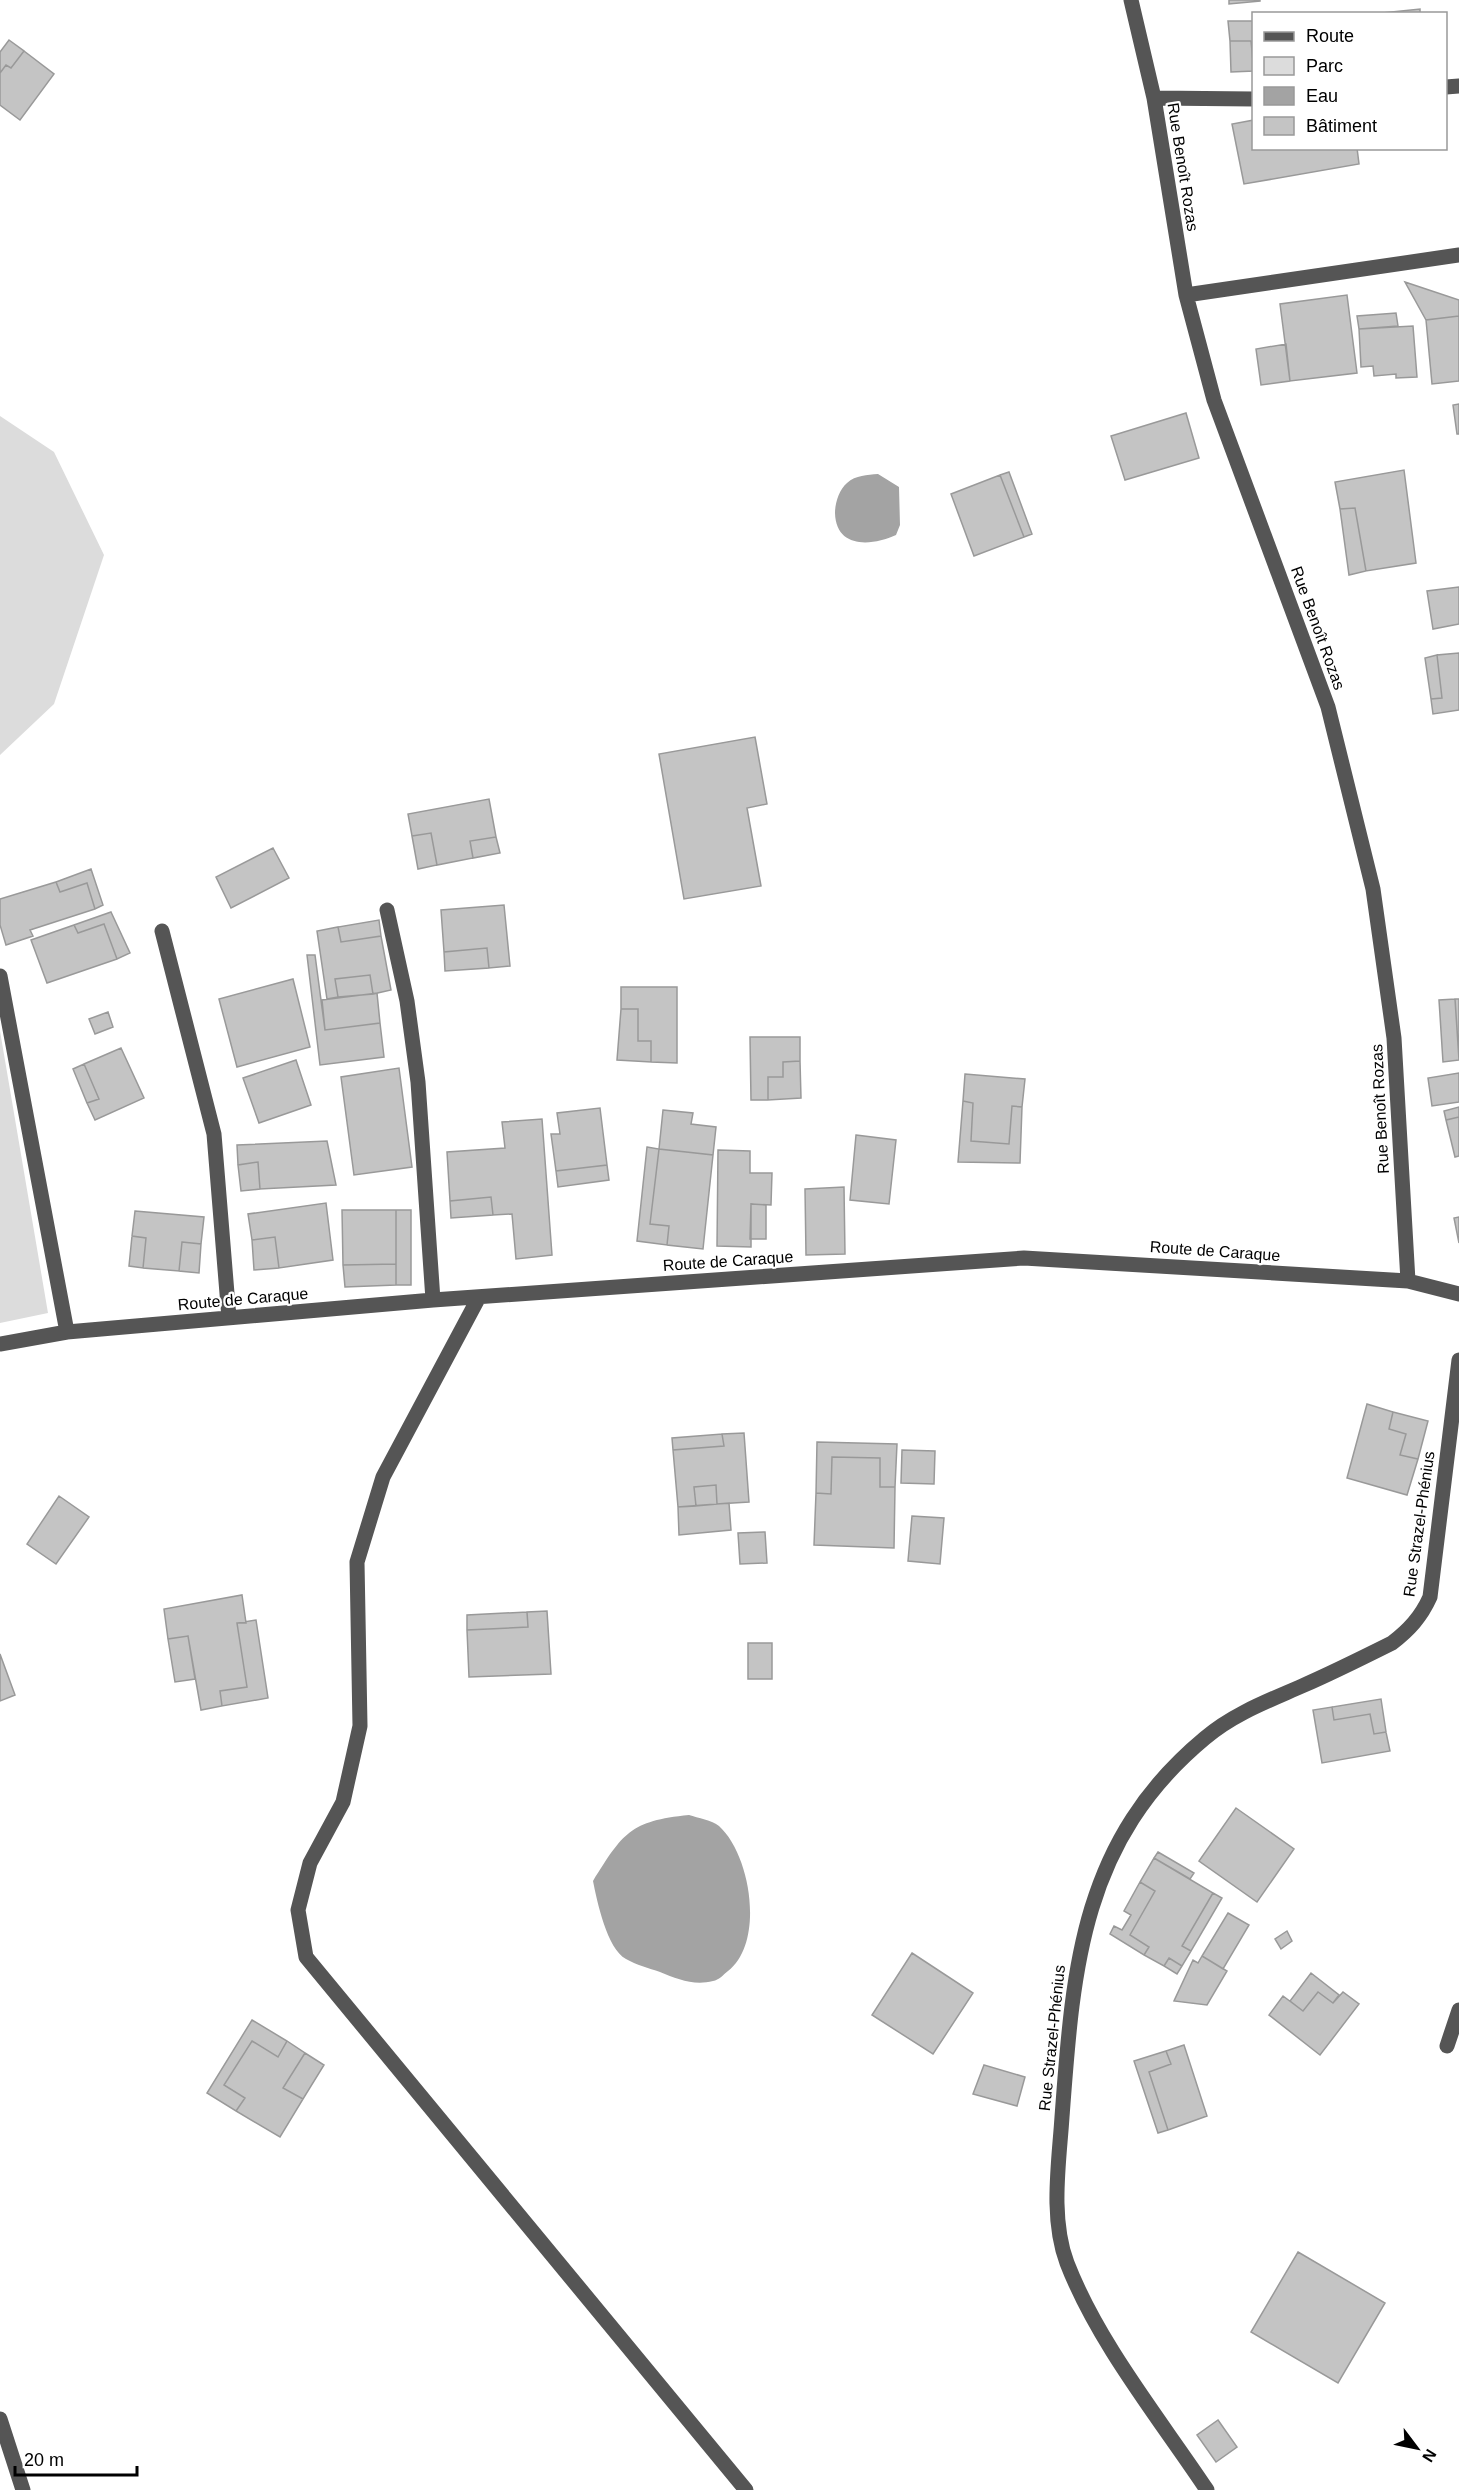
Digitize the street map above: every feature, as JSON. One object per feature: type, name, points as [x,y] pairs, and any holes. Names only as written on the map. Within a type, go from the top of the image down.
[{"type":"street","name":"Rue Benoît Rozas","points":[[1131,0],[1154,98],[1185,295],[1214,400],[1328,707],[1373,889],[1394,1038],[1408,1281]]},
{"type":"street","points":[[1154,98],[1252,99]]},
{"type":"street","points":[[1185,295],[1459,255]]},
{"type":"street","points":[[387,910],[407,1001],[418,1082],[433,1300]]},
{"type":"street","points":[[162,931],[214,1134],[229,1318]]},
{"type":"street","points":[[0,976],[67,1332]]},
{"type":"street","name":"Route de Caraque","points":[[0,1344],[67,1332],[480,1296],[1024,1258],[1408,1281],[1459,1294]]},
{"type":"street","points":[[480,1296],[383,1477],[357,1562],[360,1726],[343,1802],[310,1863],[298,1910],[306,1957],[746,2490]]},
{"type":"street","name":"Rue Strazel-Phénius","points":[[1207,2490],[1111,2346],[1086,2304],[1066,2261],[1059,2228],[1059,2169],[1070,2004],[1081,1942],[1094,1895],[1112,1855],[1142,1805],[1162,1778],[1205,1737],[1244,1712],[1392,1643],[1409,1630],[1423,1613],[1430,1598],[1459,1360]]},
{"type":"street","points":[[1447,2046],[1459,2010]]},
{"type":"street","points":[[0,2419],[23,2490]]},
{"type":"green space","points":[[0,416],[54,452],[104,555],[54,704],[0,755]]},
{"type":"green space","points":[[0,1031],[48,1313],[0,1323]]},
{"type":"water","points":[[878,474],[899,487],[900,525],[896,535],[887,539],[866,542],[848,539],[837,525],[835,509],[840,493],[844,486],[854,478]]},
{"type":"water","points":[[689,1815],[716,1824],[730,1839],[746,1877],[749,1898],[750,1920],[747,1940],[740,1958],[721,1977],[706,1982],[679,1979],[634,1963],[619,1954],[604,1924],[593,1881],[612,1851],[630,1832],[653,1821]]},
{"type":"building","points":[[1229,0],[1260,0],[1260,1],[1229,4]]},
{"type":"building","points":[[1420,9],[1420,12],[1391,12]]},
{"type":"building","points":[[1228,21],[1252,21],[1252,46],[1251,41],[1230,41]]},
{"type":"building","points":[[9,40],[24,51],[11,68],[6,65],[0,73],[0,52]]},
{"type":"building","points":[[1230,41],[1251,41],[1252,71],[1231,72]]},
{"type":"building","points":[[24,51],[54,74],[20,120],[0,105],[0,73],[6,65],[11,68]]},
{"type":"building","points":[[1252,120],[1252,150],[1357,150],[1359,164],[1244,184],[1232,124]]},
{"type":"building","points":[[1405,282],[1459,300],[1459,316],[1426,320]]},
{"type":"building","points":[[1347,295],[1357,373],[1290,381],[1280,304]]},
{"type":"building","points":[[1396,313],[1398,326],[1359,329],[1357,316]]},
{"type":"building","points":[[1459,316],[1459,381],[1432,384],[1426,320]]},
{"type":"building","points":[[1413,326],[1417,377],[1396,378],[1396,374],[1374,376],[1373,366],[1361,367],[1359,329]]},
{"type":"building","points":[[1286,344],[1290,381],[1261,385],[1256,349]]},
{"type":"building","points":[[1459,404],[1459,434],[1457,434],[1453,405]]},
{"type":"building","points":[[1186,413],[1199,458],[1125,480],[1111,436]]},
{"type":"building","points":[[1404,470],[1416,563],[1366,571],[1355,508],[1340,509],[1335,482]]},
{"type":"building","points":[[1009,472],[1032,534],[1024,537],[1000,475]]},
{"type":"building","points":[[1000,475],[1024,537],[974,556],[951,494]]},
{"type":"building","points":[[1355,508],[1366,571],[1349,575],[1340,509]]},
{"type":"building","points":[[1459,587],[1459,624],[1433,629],[1427,591]]},
{"type":"building","points":[[1459,653],[1459,710],[1433,714],[1431,699],[1442,698],[1437,655]]},
{"type":"building","points":[[1437,655],[1442,698],[1431,699],[1425,658]]},
{"type":"building","points":[[755,737],[767,804],[747,808],[761,886],[684,899],[659,754]]},
{"type":"building","points":[[489,799],[496,837],[470,841],[473,858],[437,865],[431,833],[412,836],[408,814]]},
{"type":"building","points":[[431,833],[437,865],[418,869],[412,836]]},
{"type":"building","points":[[496,837],[500,853],[473,858],[470,841]]},
{"type":"building","points":[[273,848],[289,878],[231,908],[216,877]]},
{"type":"building","points":[[91,869],[103,905],[95,909],[87,883],[60,892],[56,882]]},
{"type":"building","points":[[56,882],[60,892],[87,883],[95,909],[30,930],[33,936],[6,945],[0,925],[0,899]]},
{"type":"building","points":[[504,905],[510,966],[489,968],[487,948],[444,952],[441,910]]},
{"type":"building","points":[[111,912],[130,953],[117,959],[104,924],[78,933],[74,925]]},
{"type":"building","points":[[379,920],[381,936],[341,942],[338,927]]},
{"type":"building","points":[[104,924],[117,959],[47,983],[31,940],[74,925],[78,933]]},
{"type":"building","points":[[338,927],[341,942],[381,936],[391,990],[373,994],[370,975],[335,979],[338,997],[327,999],[317,931]]},
{"type":"building","points":[[487,948],[489,968],[445,971],[444,952]]},
{"type":"building","points":[[307,955],[315,955],[325,1030],[380,1023],[384,1057],[320,1065]]},
{"type":"building","points":[[370,975],[373,994],[338,997],[335,979]]},
{"type":"building","points":[[293,979],[310,1047],[237,1067],[219,999]]},
{"type":"building","points":[[621,987],[677,987],[677,1063],[651,1062],[651,1041],[638,1041],[638,1009],[621,1009]]},
{"type":"building","points":[[377,993],[380,1023],[325,1030],[322,1000]]},
{"type":"building","points":[[1455,999],[1459,999],[1459,1058]]},
{"type":"building","points":[[1455,999],[1459,1060],[1443,1062],[1439,1000]]},
{"type":"building","points":[[621,1009],[638,1009],[638,1041],[651,1041],[651,1062],[617,1060]]},
{"type":"building","points":[[108,1012],[113,1027],[95,1034],[89,1019]]},
{"type":"building","points":[[750,1037],[800,1037],[800,1061],[783,1062],[783,1077],[768,1077],[768,1100],[751,1100]]},
{"type":"building","points":[[121,1048],[144,1098],[95,1120],[87,1103],[99,1099],[84,1064]]},
{"type":"building","points":[[296,1060],[311,1105],[259,1123],[243,1078]]},
{"type":"building","points":[[800,1061],[801,1098],[768,1100],[768,1077],[783,1077],[783,1062]]},
{"type":"building","points":[[84,1064],[99,1099],[87,1103],[73,1069]]},
{"type":"building","points":[[399,1068],[412,1167],[354,1175],[341,1077]]},
{"type":"building","points":[[1459,1073],[1459,1102],[1432,1106],[1428,1078]]},
{"type":"building","points":[[965,1074],[1025,1079],[1022,1107],[1012,1106],[1009,1144],[971,1141],[973,1103],[963,1101]]},
{"type":"building","points":[[963,1101],[973,1103],[971,1141],[1009,1144],[1012,1106],[1022,1107],[1020,1163],[958,1162]]},
{"type":"building","points":[[1459,1107],[1459,1117],[1446,1120],[1444,1111]]},
{"type":"building","points":[[600,1108],[607,1165],[556,1171],[551,1134],[560,1134],[557,1113]]},
{"type":"building","points":[[663,1110],[693,1113],[691,1124],[716,1127],[713,1155],[659,1149]]},
{"type":"building","points":[[1459,1117],[1459,1156],[1455,1157],[1446,1120]]},
{"type":"building","points":[[542,1119],[552,1255],[516,1259],[512,1214],[493,1215],[491,1197],[450,1201],[447,1152],[505,1148],[502,1122]]},
{"type":"building","points":[[856,1135],[896,1140],[889,1204],[850,1200]]},
{"type":"building","points":[[327,1141],[336,1185],[260,1189],[258,1162],[238,1165],[237,1145]]},
{"type":"building","points":[[647,1147],[659,1149],[650,1224],[669,1226],[667,1245],[637,1241]]},
{"type":"building","points":[[659,1149],[713,1155],[703,1249],[667,1245],[669,1226],[650,1224]]},
{"type":"building","points":[[718,1150],[750,1151],[750,1173],[772,1173],[771,1205],[751,1204],[751,1247],[717,1246]]},
{"type":"building","points":[[258,1162],[260,1189],[241,1191],[238,1165]]},
{"type":"building","points":[[607,1165],[609,1180],[558,1187],[556,1171]]},
{"type":"building","points":[[844,1187],[845,1254],[806,1255],[805,1189]]},
{"type":"building","points":[[491,1197],[493,1215],[451,1218],[450,1201]]},
{"type":"building","points":[[326,1203],[333,1260],[279,1268],[275,1237],[252,1240],[248,1214]]},
{"type":"building","points":[[751,1204],[766,1205],[766,1239],[750,1239]]},
{"type":"building","points":[[342,1210],[396,1210],[396,1264],[343,1265]]},
{"type":"building","points":[[396,1210],[411,1210],[411,1285],[396,1285]]},
{"type":"building","points":[[135,1211],[204,1217],[201,1244],[182,1242],[179,1271],[143,1268],[146,1238],[132,1236]]},
{"type":"building","points":[[1459,1217],[1459,1243],[1454,1218]]},
{"type":"building","points":[[132,1236],[146,1238],[143,1268],[129,1266]]},
{"type":"building","points":[[275,1237],[279,1268],[254,1270],[252,1240]]},
{"type":"building","points":[[182,1242],[201,1244],[199,1273],[179,1271]]},
{"type":"building","points":[[396,1264],[396,1285],[345,1287],[343,1265]]},
{"type":"building","points":[[1367,1404],[1393,1412],[1389,1429],[1406,1434],[1400,1455],[1418,1459],[1407,1495],[1347,1478]]},
{"type":"building","points":[[1393,1412],[1428,1421],[1418,1459],[1400,1455],[1406,1434],[1389,1429]]},
{"type":"building","points":[[744,1433],[749,1502],[717,1504],[716,1485],[694,1487],[696,1506],[678,1507],[673,1450],[724,1446],[722,1434]]},
{"type":"building","points":[[722,1434],[724,1446],[673,1450],[672,1438]]},
{"type":"building","points":[[817,1442],[897,1444],[895,1487],[880,1487],[880,1458],[832,1457],[831,1494],[816,1493]]},
{"type":"building","points":[[902,1450],[935,1451],[934,1484],[901,1483]]},
{"type":"building","points":[[832,1457],[880,1458],[880,1487],[895,1487],[894,1548],[814,1545],[816,1493],[831,1494]]},
{"type":"building","points":[[716,1485],[717,1504],[696,1506],[694,1487]]},
{"type":"building","points":[[59,1496],[89,1517],[56,1564],[27,1544]]},
{"type":"building","points":[[729,1503],[731,1530],[679,1535],[678,1507]]},
{"type":"building","points":[[912,1516],[944,1518],[940,1564],[908,1561]]},
{"type":"building","points":[[765,1532],[767,1563],[740,1564],[738,1533]]},
{"type":"building","points":[[242,1595],[246,1623],[237,1623],[247,1687],[220,1691],[222,1706],[201,1710],[188,1636],[168,1639],[164,1609]]},
{"type":"building","points":[[547,1611],[551,1674],[469,1677],[467,1630],[528,1627],[527,1612]]},
{"type":"building","points":[[527,1612],[528,1627],[467,1630],[467,1615]]},
{"type":"building","points":[[256,1620],[268,1698],[222,1706],[220,1691],[247,1687],[237,1623]]},
{"type":"building","points":[[188,1636],[195,1679],[175,1682],[168,1639]]},
{"type":"building","points":[[748,1643],[772,1643],[772,1679],[748,1679]]},
{"type":"building","points":[[0,1654],[15,1695],[0,1701]]},
{"type":"building","points":[[1381,1699],[1386,1732],[1374,1734],[1370,1714],[1334,1720],[1332,1707]]},
{"type":"building","points":[[1332,1707],[1334,1720],[1370,1714],[1374,1734],[1386,1732],[1390,1751],[1322,1763],[1313,1710]]},
{"type":"building","points":[[1236,1808],[1294,1849],[1257,1902],[1199,1861]]},
{"type":"building","points":[[1158,1852],[1194,1873],[1190,1879],[1154,1858]]},
{"type":"building","points":[[1154,1858],[1213,1893],[1182,1946],[1191,1951],[1182,1966],[1169,1958],[1164,1966],[1144,1955],[1149,1947],[1130,1935],[1155,1891],[1140,1882]]},
{"type":"building","points":[[1140,1882],[1155,1891],[1130,1935],[1149,1947],[1144,1955],[1110,1934],[1114,1926],[1122,1930],[1131,1915],[1124,1911]]},
{"type":"building","points":[[1213,1893],[1222,1898],[1191,1951],[1182,1946]]},
{"type":"building","points":[[1228,1913],[1249,1925],[1223,1969],[1202,1956]]},
{"type":"building","points":[[1287,1931],[1292,1941],[1281,1949],[1275,1939]]},
{"type":"building","points":[[912,1953],[973,1993],[933,2054],[872,2015]]},
{"type":"building","points":[[1202,1956],[1227,1971],[1207,2005],[1174,2001],[1193,1960],[1198,1963]]},
{"type":"building","points":[[1169,1958],[1182,1966],[1177,1974],[1164,1966]]},
{"type":"building","points":[[1311,1973],[1339,1995],[1333,2003],[1318,1992],[1303,2011],[1290,2001]]},
{"type":"building","points":[[1318,1992],[1333,2003],[1343,1992],[1359,2004],[1320,2055],[1269,2015],[1283,1996],[1303,2011]]},
{"type":"building","points":[[252,2020],[287,2041],[278,2057],[252,2041],[224,2085],[245,2098],[236,2111],[207,2093]]},
{"type":"building","points":[[252,2041],[278,2057],[287,2041],[305,2053],[283,2088],[303,2099],[280,2137],[236,2111],[245,2098],[224,2085]]},
{"type":"building","points":[[1184,2045],[1207,2116],[1168,2130],[1149,2072],[1171,2064],[1166,2051]]},
{"type":"building","points":[[1166,2051],[1171,2064],[1149,2072],[1168,2130],[1158,2133],[1134,2061]]},
{"type":"building","points":[[305,2053],[324,2065],[303,2099],[283,2088]]},
{"type":"building","points":[[984,2065],[1025,2077],[1017,2106],[973,2094]]},
{"type":"building","points":[[1298,2252],[1385,2303],[1338,2383],[1251,2332]]},
{"type":"building","points":[[1218,2420],[1237,2447],[1216,2462],[1197,2435]]}]
